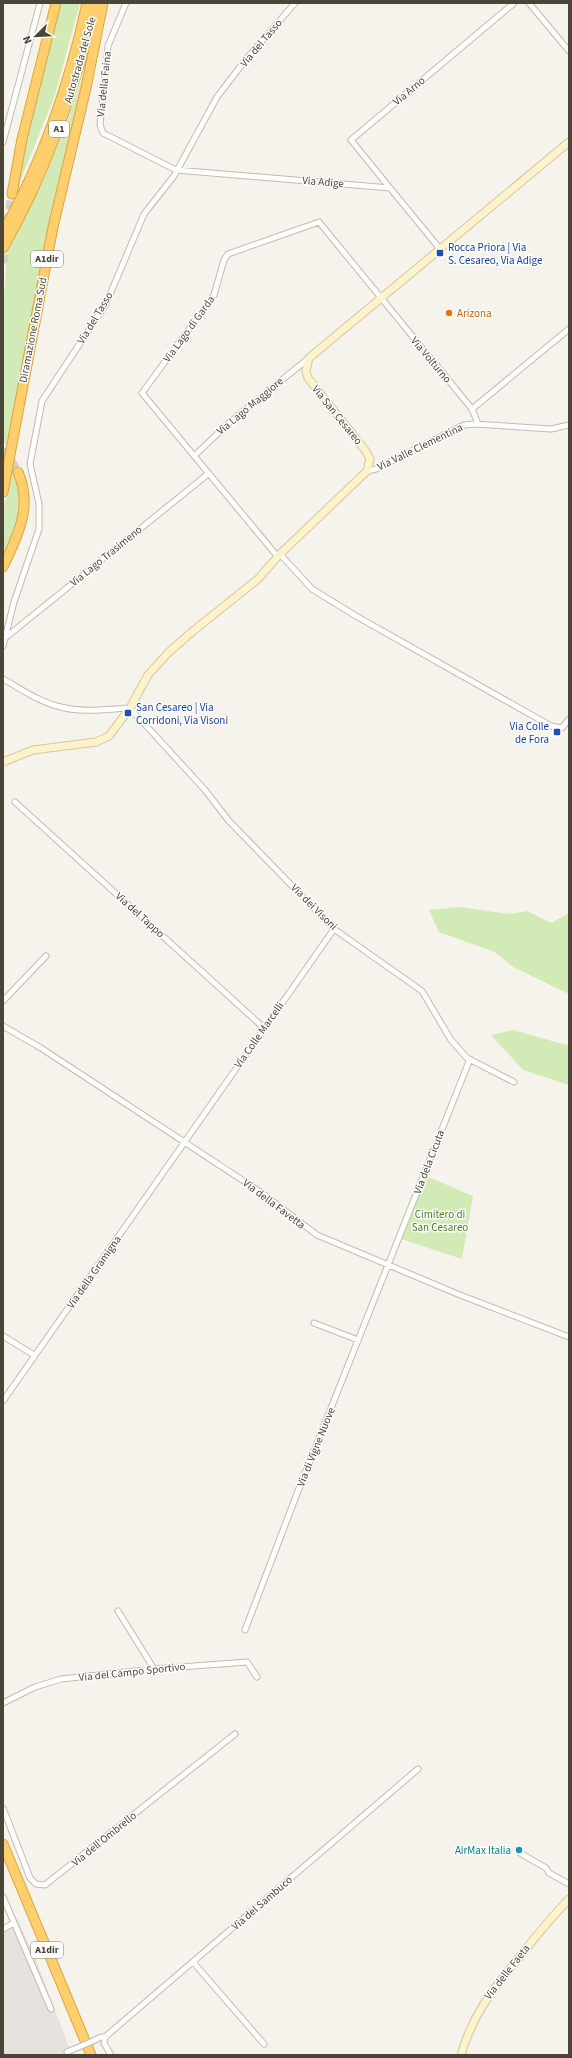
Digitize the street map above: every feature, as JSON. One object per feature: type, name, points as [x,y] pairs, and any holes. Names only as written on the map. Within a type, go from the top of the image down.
[{"type":"highway","points":[[12,194],[22,139],[56,3]]},
{"type":"highway","name":"Autostrada del Sole","points":[[3,232],[27,184],[50,130],[75,50],[87,3]]},
{"type":"highway","name":"Autostrada del Sole","points":[[3,248],[28,203],[55,139],[70,97],[96,3]]},
{"type":"highway","name":"Diramazione Roma Sud","points":[[3,492],[53,227],[99,29],[103,3]]},
{"type":"highway","points":[[3,567],[21,529],[24,517],[25,496],[18,472]]},
{"type":"highway","name":"A1dir","points":[[3,1844],[92,2055]]},
{"type":"highway","name":"A1dir","points":[[3,1859],[85,2055]]},
{"type":"street","points":[[3,142],[40,3]]},
{"type":"street","name":"Via della Faina","points":[[126,3],[108,46],[101,130],[150,158],[178,170]]},
{"type":"street","name":"Via del Tasso","points":[[3,646],[14,602],[40,527],[39,504],[30,464],[42,402],[106,304],[144,214],[172,180],[219,94],[295,3]]},
{"type":"street","name":"Via Arno","points":[[390,188],[351,140],[514,3]]},
{"type":"street","points":[[529,3],[569,51]]},
{"type":"street","points":[[309,358],[569,142]]},
{"type":"street","name":"Via Adige","points":[[178,170],[390,188]]},
{"type":"street","points":[[390,188],[440,249]]},
{"type":"street","name":"Via Lago di Garda","points":[[194,456],[142,393],[214,295],[224,260],[228,254],[320,222],[380,298]]},
{"type":"street","name":"Via Volturno","points":[[380,298],[472,409],[478,424]]},
{"type":"street","points":[[472,409],[569,329]]},
{"type":"street","name":"Via Lago Maggiore","points":[[194,456],[230,422],[309,358]]},
{"type":"street","name":"Via San Cesareo","points":[[309,358],[306,371],[308,378],[365,450],[370,459],[367,471]]},
{"type":"street","name":"Via Valle Clementina","points":[[367,471],[376,469],[458,428],[478,424],[549,429],[569,425]]},
{"type":"street","points":[[194,456],[279,556],[312,589],[356,616],[551,726],[562,728],[569,719]]},
{"type":"street","points":[[3,762],[35,750],[101,741],[114,731],[130,708],[148,675],[169,652],[258,579],[279,556],[367,471]]},
{"type":"street","name":"Via Lago Trasimeno","points":[[5,638],[208,474]]},
{"type":"street","points":[[3,679],[34,696],[61,707],[75,709],[130,708]]},
{"type":"street","name":"Via dei Visoni","points":[[130,708],[205,790],[229,822],[334,928],[422,991],[451,1040],[470,1059],[514,1082]]},
{"type":"street","name":"Via del Tappo","points":[[15,802],[264,1028]]},
{"type":"street","name":"Via Colle Marcelli","points":[[184,1141],[334,928]]},
{"type":"street","points":[[3,1002],[46,956]]},
{"type":"street","name":"Via della Favetta","points":[[3,1026],[35,1044],[184,1141],[262,1193],[317,1235],[460,1295],[569,1337]]},
{"type":"street","name":"Via dela Cicuta","points":[[389,1264],[470,1059]]},
{"type":"street","name":"Via della Gramigna","points":[[3,1401],[184,1141]]},
{"type":"street","name":"Via di Vigne Nuove","points":[[245,1630],[298,1491],[389,1264]]},
{"type":"street","points":[[314,1323],[358,1340]]},
{"type":"street","points":[[3,1336],[34,1356]]},
{"type":"street","points":[[118,1611],[154,1669]]},
{"type":"street","name":"Via del Campo Sportivo","points":[[3,1703],[54,1681],[154,1669],[247,1662],[257,1677]]},
{"type":"street","name":"Via dell'Ombrello","points":[[3,1808],[30,1878],[36,1884],[45,1885],[235,1734]]},
{"type":"street","name":"Via del Sambuco","points":[[105,2037],[418,1769]]},
{"type":"street","points":[[520,1853],[546,1868],[549,1873],[569,1884]]},
{"type":"street","points":[[3,1897],[51,2009]]},
{"type":"street","name":"Via delle Faeta","points":[[461,2055],[476,2015],[490,1993],[549,1920],[569,1899]]},
{"type":"street","points":[[3,1929],[14,1923]]},
{"type":"street","points":[[193,1962],[264,2044]]},
{"type":"street","points":[[67,2052],[101,2037],[105,2037],[104,2043],[111,2055]]},
{"type":"shaded area","points":[[17,1918],[35,1957],[72,2055],[3,2055],[3,1926]]},
{"type":"green space","points":[[59,3],[80,3],[55,95],[13,199],[17,173]]},
{"type":"green space","points":[[88,60],[51,219],[7,446],[3,441],[3,319],[7,251],[43,181],[63,134]]},
{"type":"green space","points":[[12,467],[17,480],[22,511],[3,560],[3,512]]},
{"type":"green space","points":[[459,907],[510,914],[527,911],[551,923],[569,913],[569,994],[513,967],[495,952],[439,932],[429,910]]},
{"type":"green space","points":[[513,1030],[566,1045],[569,1043],[569,1085],[523,1070],[491,1035]]},
{"type":"green space","name":"Cimitero di San Cesareo","points":[[426,1176],[473,1196],[462,1259],[401,1239]]},
{"type":"tunnel","points":[[8,223],[12,194]]},
{"type":"tunnel","points":[[3,263],[5,241]]},
{"type":"tunnel","points":[[3,449],[18,472]]},
{"type":"place","name":"Rocca Priora | Via S. Cesareo, Via Adige","points":[[440,253]]},
{"type":"place","name":"Arizona","points":[[449,313]]},
{"type":"place","name":"San Cesareo | Via Corridoni, Via Visoni","points":[[128,713]]},
{"type":"place","name":"Via Colle de Fora","points":[[557,732]]},
{"type":"place","name":"AirMax Italia","points":[[519,1850]]}]
